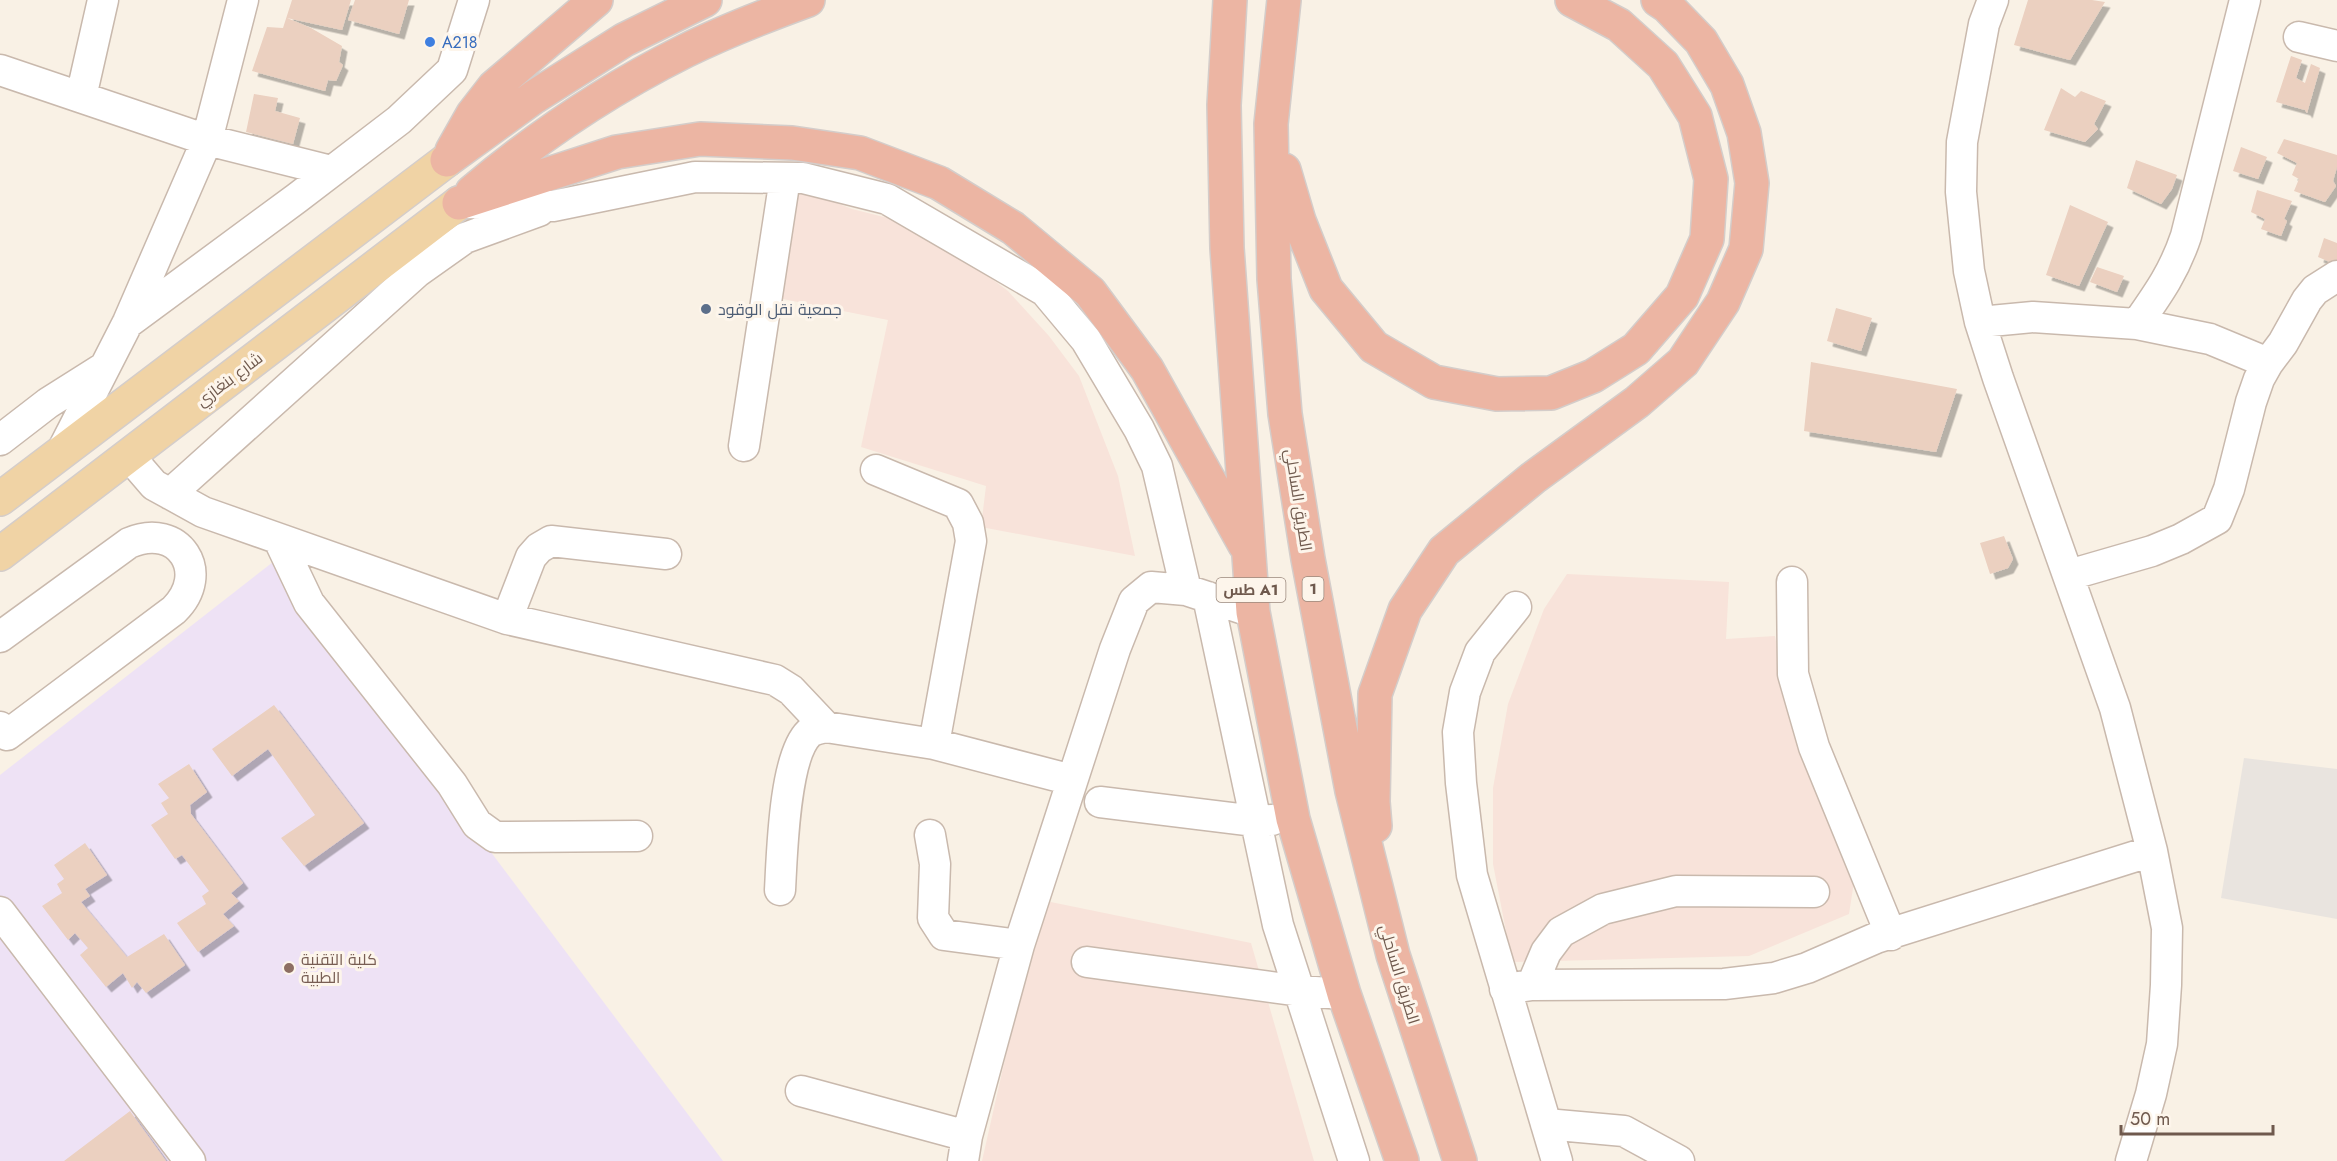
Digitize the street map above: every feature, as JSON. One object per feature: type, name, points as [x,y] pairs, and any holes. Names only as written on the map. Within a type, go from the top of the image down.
[{"type":"highway","points":[[447,160],[472,114],[494,87],[596,0]]},
{"type":"highway","points":[[447,160],[534,98],[624,39],[705,0]]},
{"type":"highway","points":[[459,203],[515,156],[599,99],[685,51],[755,20],[808,0]]},
{"type":"highway","name":"طس A1","points":[[1230,0],[1224,105],[1227,248],[1253,612],[1293,819],[1344,994],[1402,1161]]},
{"type":"highway","name":"الطريق الساحلي","points":[[1284,0],[1271,124],[1274,279],[1285,414],[1308,559],[1352,791],[1393,955],[1460,1161]]},
{"type":"highway","points":[[1271,124],[1299,221],[1326,289],[1374,347],[1434,382],[1497,394],[1551,393],[1593,376],[1636,349],[1682,296],[1707,238],[1711,179],[1695,116],[1663,65],[1618,25],[1572,0]]},
{"type":"highway","points":[[1393,955],[1376,842],[1373,802],[1375,694],[1405,610],[1444,551],[1533,478],[1637,402],[1683,362],[1723,302],[1746,249],[1752,183],[1744,133],[1727,85],[1701,41],[1667,6],[1658,0]]},
{"type":"highway","points":[[459,203],[617,152],[700,139],[792,143],[860,153],[939,183],[1013,228],[1090,292],[1147,369],[1248,551]]},
{"type":"main road","points":[[0,499],[447,160]]},
{"type":"main road","name":"شارع بنغازي","points":[[0,554],[459,203]]},
{"type":"street","points":[[81,98],[103,0]]},
{"type":"street","points":[[61,453],[128,322],[207,140],[243,0]]},
{"type":"street","points":[[128,322],[399,120],[452,70],[474,0]]},
{"type":"street","points":[[1993,0],[1984,24],[1962,142],[1961,192],[1968,260],[1980,322],[2025,458],[2115,708],[2152,851],[2167,928],[2162,1044],[2151,1094],[2131,1161]]},
{"type":"street","points":[[2137,324],[2163,287],[2176,263],[2186,236],[2245,0]]},
{"type":"street","points":[[2300,37],[2337,46]]},
{"type":"street","points":[[0,70],[207,140],[331,171]]},
{"type":"street","points":[[170,494],[417,272],[465,238],[554,206],[695,177],[803,178],[887,199],[1045,291],[1086,340],[1139,429],[1156,466],[1197,593],[1255,821],[1278,925],[1354,1161]]},
{"type":"street","points":[[744,446],[785,177]]},
{"type":"street","points":[[459,203],[554,206]]},
{"type":"street","points":[[2069,575],[2152,551],[2181,539],[2217,519],[2229,489],[2255,391],[2268,363],[2311,295],[2337,276]]},
{"type":"street","points":[[1980,322],[2033,317],[2137,324],[2211,339],[2268,363]]},
{"type":"street","points":[[0,440],[48,403],[105,367]]},
{"type":"street","points":[[129,456],[154,485],[203,512],[507,619],[775,680],[791,690],[826,727]]},
{"type":"street","points":[[876,470],[958,504],[968,523],[971,541],[934,744]]},
{"type":"street","points":[[0,637],[137,539],[169,541],[180,549],[188,561],[191,574],[190,588],[184,601],[2,734]]},
{"type":"street","points":[[279,540],[309,603],[452,784],[477,824],[495,837],[637,836]]},
{"type":"street","points":[[507,619],[531,557],[539,548],[551,541],[666,554]]},
{"type":"street","points":[[1792,582],[1793,674],[1811,737],[1891,935]]},
{"type":"street","points":[[801,1091],[965,1148],[1019,945],[1115,649],[1134,601],[1151,587],[1197,593],[1253,612]]},
{"type":"street","points":[[1516,607],[1480,652],[1465,692],[1458,732],[1462,795],[1472,875],[1518,987],[1546,1124],[1557,1161]]},
{"type":"street","points":[[780,891],[785,817],[797,752],[810,732],[826,727],[934,744],[1072,780]]},
{"type":"street","points":[[1100,802],[1255,821],[1293,819]]},
{"type":"street","points":[[930,835],[935,864],[933,918],[944,935],[1019,945]]},
{"type":"street","points":[[1518,987],[1755,982],[1807,968],[1876,938],[2152,851]]},
{"type":"street","points":[[1518,987],[1561,932],[1603,909],[1676,891],[1814,892]]},
{"type":"street","points":[[0,912],[190,1161]]},
{"type":"street","points":[[1087,962],[1300,991],[1344,994]]},
{"type":"street","points":[[1546,1124],[1624,1131],[1679,1161]]},
{"type":"shaded area","points":[[794,192],[824,198],[852,209],[892,219],[972,264],[1008,291],[1049,336],[1079,376],[1118,476],[1135,556],[981,527],[986,486],[861,447],[888,320],[773,297]]},
{"type":"shaded area","name":"كلية التقنية الطبية","points":[[273,562],[723,1161],[0,1161],[0,775]]},
{"type":"shaded area","points":[[1567,574],[1729,582],[1726,639],[1775,636],[1789,712],[1856,869],[1849,914],[1749,956],[1512,962],[1493,864],[1493,788],[1508,704],[1544,609]]},
{"type":"shaded area","points":[[2244,758],[2337,769],[2337,919],[2221,898]]},
{"type":"shaded area","points":[[1041,900],[1251,943],[1314,1161],[982,1161]]},
{"type":"building","points":[[292,0],[351,0],[342,30],[287,18],[311,28],[342,46],[339,62],[343,65],[336,81],[328,80],[325,91],[252,71],[267,27],[283,28]]},
{"type":"building","points":[[355,0],[409,0],[399,34],[348,20]]},
{"type":"building","points":[[2028,0],[2105,2],[2070,60],[2014,45]]},
{"type":"building","points":[[2291,56],[2302,60],[2296,78],[2305,83],[2311,64],[2320,68],[2307,113],[2305,110],[2276,102]]},
{"type":"building","points":[[2061,88],[2075,97],[2081,91],[2106,101],[2094,124],[2098,129],[2085,142],[2044,130]]},
{"type":"building","points":[[254,94],[278,98],[275,111],[300,118],[293,144],[246,132]]},
{"type":"building","points":[[2284,139],[2337,155],[2337,167],[2333,181],[2336,186],[2325,202],[2294,191],[2299,179],[2292,175],[2297,163],[2277,153]]},
{"type":"building","points":[[2241,147],[2267,157],[2258,179],[2233,171]]},
{"type":"building","points":[[2136,160],[2177,175],[2172,189],[2161,204],[2127,188]]},
{"type":"building","points":[[2257,190],[2292,201],[2284,219],[2287,221],[2281,236],[2261,229],[2265,219],[2251,212]]},
{"type":"building","points":[[2070,205],[2108,222],[2079,286],[2046,275]]},
{"type":"building","points":[[2324,238],[2337,243],[2337,265],[2318,257]]},
{"type":"building","points":[[2097,267],[2124,276],[2117,292],[2090,282]]},
{"type":"building","points":[[1836,308],[1872,318],[1861,351],[1827,341]]},
{"type":"building","points":[[1811,362],[1957,389],[1936,452],[1804,431]]},
{"type":"building","points":[[2004,536],[2013,559],[2008,568],[1990,574],[1980,543]]},
{"type":"building","points":[[274,705],[364,823],[304,866],[281,838],[315,815],[268,749],[232,776],[212,749]]},
{"type":"building","points":[[189,764],[207,792],[190,805],[191,814],[243,883],[231,893],[239,901],[223,914],[234,926],[198,952],[177,923],[206,904],[202,896],[209,891],[182,855],[175,859],[151,825],[168,814],[161,803],[169,798],[158,784]]},
{"type":"building","points":[[85,843],[107,875],[85,889],[90,896],[81,902],[127,957],[164,934],[185,965],[146,993],[137,982],[132,988],[123,973],[106,987],[80,955],[88,948],[75,933],[68,940],[42,906],[62,893],[57,884],[64,879],[54,865]]},
{"type":"building","points":[[130,1111],[166,1161],[64,1161]]},
{"type":"place","name":"A218","points":[[430,42]]},
{"type":"place","name":"جمعية نقل الوقود","points":[[706,309]]},
{"type":"place","name":"كلية التقنية الطبية","points":[[289,968]]}]
